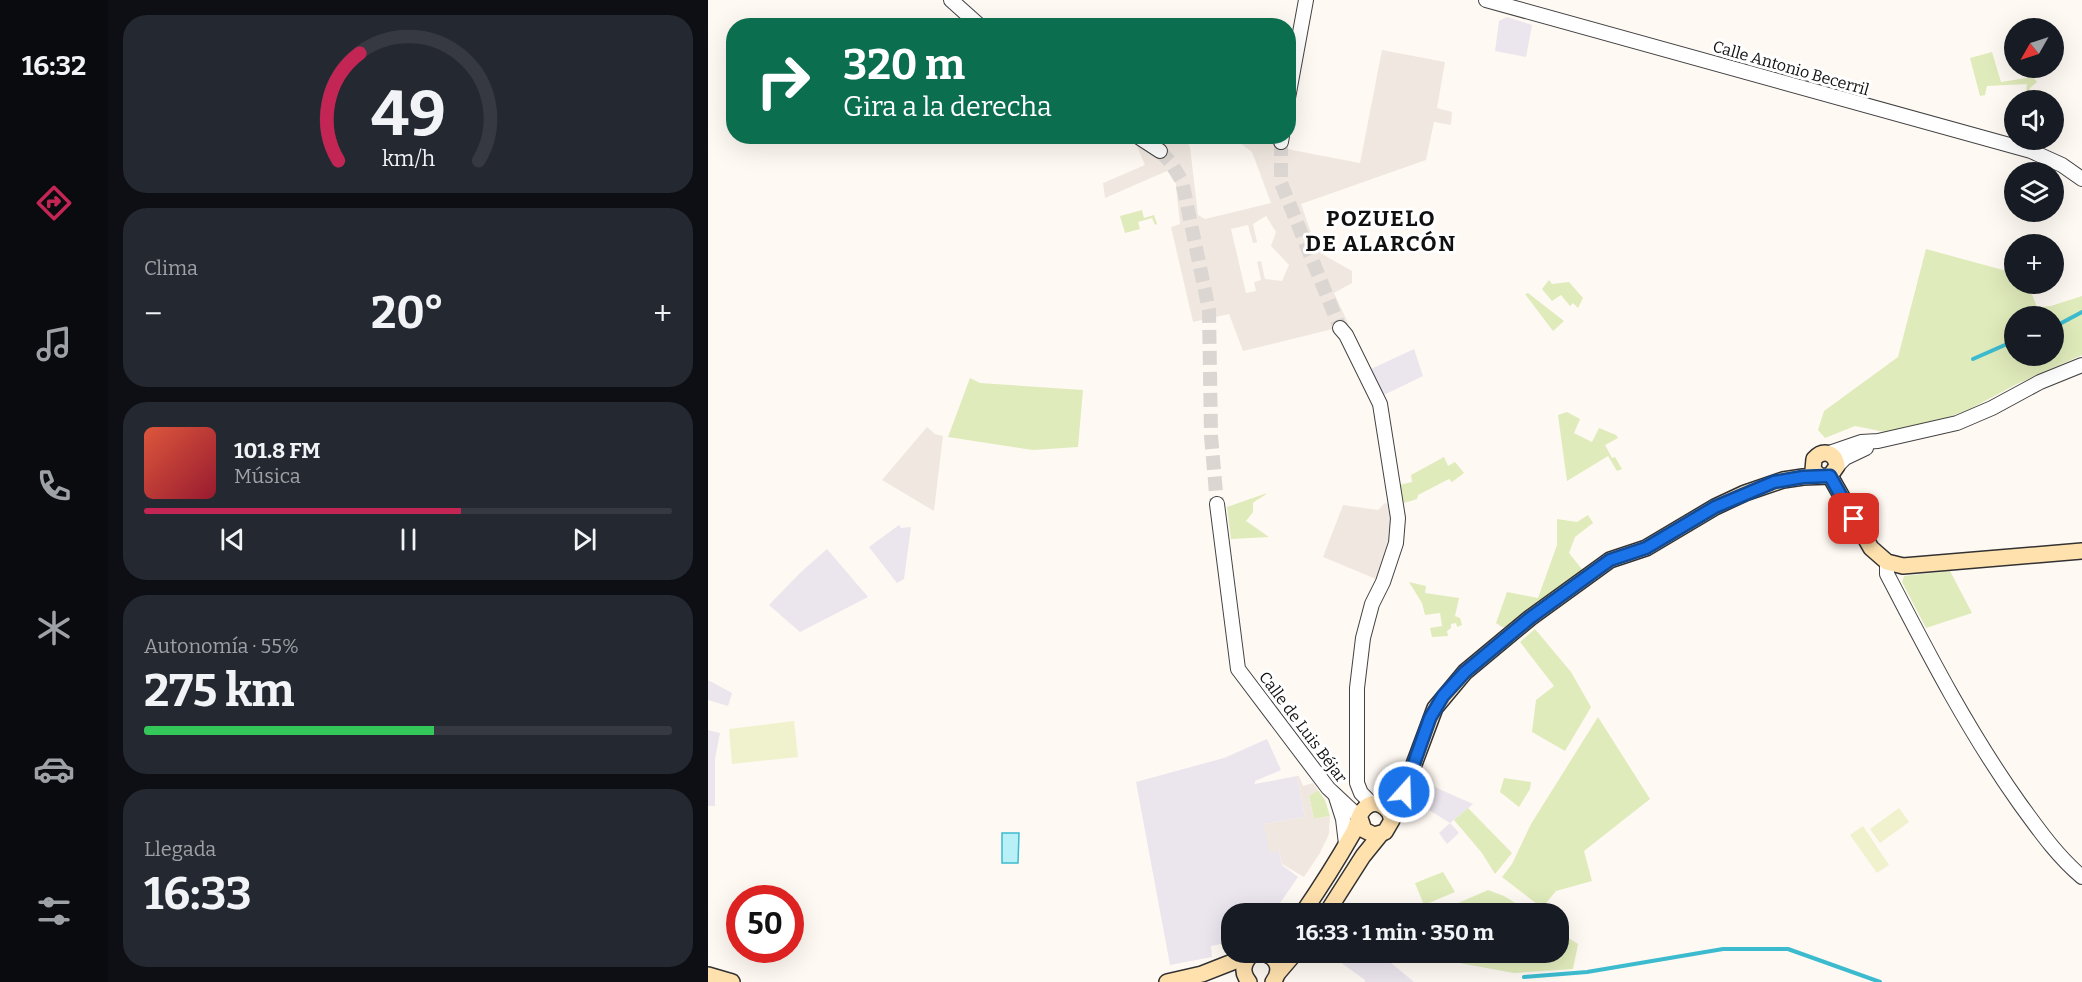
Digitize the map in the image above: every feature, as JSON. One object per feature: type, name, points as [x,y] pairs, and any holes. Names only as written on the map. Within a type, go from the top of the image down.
[{"type":"main road","points":[[1333,903],[1363,856],[1380,835],[1389,828],[1435,708],[1465,672],[1530,618],[1610,560],[1646,548],[1715,507],[1774,482],[1803,477],[1829,468],[1871,548],[1887,562],[1904,566],[2082,551]]},
{"type":"main road","points":[[1309,903],[1346,844],[1365,808],[1372,804],[1384,806],[1391,818]]},
{"type":"main road","points":[[1360,818],[1366,833],[1380,835]]},
{"type":"main road","points":[[1167,982],[1202,974],[1231,963]]},
{"type":"main road","points":[[1246,963],[1243,971],[1249,982]]},
{"type":"main road","points":[[1276,977],[1287,963]]},
{"type":"main road","points":[[708,975],[732,982]]},
{"type":"street","points":[[951,0],[971,18]]},
{"type":"street","points":[[1296,54],[1306,0]]},
{"type":"street","name":"Calle Antonio Becerril","points":[[1486,0],[2031,151],[2062,165],[2082,179]]},
{"type":"street","points":[[1149,144],[1160,151]]},
{"type":"street","points":[[1341,328],[1380,404],[1398,518],[1396,543],[1383,582],[1372,604],[1363,638],[1358,688],[1358,783],[1361,793],[1372,804]]},
{"type":"street","points":[[1829,468],[1861,442],[1878,441],[1957,423],[1992,408],[2040,382],[2082,365]]},
{"type":"street","name":"Calle de Luis Béjar","points":[[1217,504],[1239,669],[1336,797],[1360,818]]},
{"type":"street","points":[[1887,562],[1887,574],[1967,724],[1996,771],[2056,852],[2082,877]]},
{"type":"street","points":[[1336,797],[1343,819],[1346,844]]},
{"type":"shaded area","points":[[1507,17],[1532,25],[1526,57],[1495,51],[1499,21]]},
{"type":"shaded area","points":[[1382,50],[1445,62],[1437,108],[1452,112],[1451,125],[1434,122],[1426,160],[1301,204],[1315,244],[1324,255],[1352,271],[1352,283],[1334,293],[1349,325],[1243,351],[1229,314],[1193,322],[1171,227],[1180,224],[1175,177],[1167,171],[1105,198],[1103,183],[1145,165],[1136,144],[1188,144],[1198,215],[1205,219],[1271,203],[1252,152],[1241,144],[1277,144],[1292,150],[1360,163]],"holes":[[[1266,216],[1276,232],[1271,246],[1289,265],[1282,281],[1265,279],[1261,261],[1257,262],[1261,280],[1254,282],[1256,291],[1246,293],[1231,229],[1248,225],[1253,243],[1257,242],[1253,224]]]},
{"type":"shaded area","points":[[1414,349],[1423,376],[1384,395],[1371,369]]},
{"type":"shaded area","points":[[927,427],[935,434],[943,436],[934,511],[882,480]]},
{"type":"shaded area","points":[[1385,503],[1396,506],[1383,582],[1323,557],[1343,505],[1378,510]]},
{"type":"shaded area","points":[[899,525],[901,528],[911,527],[904,579],[897,583],[869,547]]},
{"type":"shaded area","points":[[827,549],[868,597],[800,632],[769,605]]},
{"type":"shaded area","points":[[708,680],[732,693],[728,706],[708,700]]},
{"type":"shaded area","points":[[708,730],[720,733],[715,759],[715,806],[708,806]]},
{"type":"shaded area","points":[[1267,739],[1281,770],[1255,781],[1255,784],[1297,776],[1305,817],[1264,824],[1279,851],[1282,865],[1298,877],[1280,903],[1221,903],[1221,944],[1211,946],[1212,957],[1170,965],[1136,782],[1224,758]]},
{"type":"shaded area","points":[[1297,776],[1303,786],[1313,783],[1318,790],[1309,796],[1314,819],[1330,816],[1329,834],[1304,877],[1282,864],[1279,851],[1269,853],[1264,824],[1305,817]]},
{"type":"shaded area","points":[[1421,781],[1473,804],[1450,823],[1413,800]]},
{"type":"shaded area","points":[[1450,823],[1459,833],[1447,844],[1439,833]]},
{"type":"shaded area","points":[[1341,963],[1391,963],[1414,982],[1365,982]]},
{"type":"green space","points":[[1992,52],[2001,82],[2034,78],[2037,82],[2029,90],[2026,90],[2027,84],[1987,86],[1985,95],[1980,96],[1970,58]]},
{"type":"green space","points":[[1142,210],[1144,218],[1154,215],[1157,224],[1155,225],[1152,218],[1138,222],[1140,229],[1125,233],[1120,216]]},
{"type":"green space","points":[[1926,249],[2004,270],[2004,294],[2032,294],[2037,306],[2004,306],[2004,366],[2057,366],[1968,410],[1945,418],[1885,432],[1855,426],[1825,438],[1818,430],[1824,411],[1898,357]]},
{"type":"green space","points":[[1549,280],[1552,284],[1569,282],[1583,298],[1578,308],[1573,303],[1570,306],[1561,295],[1552,301],[1542,289]]},
{"type":"green space","points":[[1528,293],[1564,321],[1553,331],[1525,294]]},
{"type":"green space","points":[[2082,296],[2082,355],[2064,363],[2064,306],[2051,306]]},
{"type":"green space","points":[[970,378],[980,383],[1083,390],[1078,447],[1033,450],[948,437]]},
{"type":"green space","points":[[1567,412],[1580,419],[1574,433],[1592,442],[1599,428],[1616,435],[1618,438],[1605,445],[1612,458],[1615,457],[1622,469],[1617,471],[1608,456],[1567,481],[1558,415]]},
{"type":"green space","points":[[1444,457],[1448,466],[1455,462],[1464,473],[1452,482],[1449,479],[1418,495],[1417,499],[1404,503],[1399,485],[1412,482],[1411,475]]},
{"type":"green space","points":[[1267,493],[1253,503],[1253,512],[1246,521],[1269,537],[1231,539],[1227,507]]},
{"type":"green space","points":[[1588,515],[1593,523],[1575,537],[1569,553],[1585,573],[1512,627],[1502,627],[1496,623],[1507,592],[1538,598],[1557,545],[1557,519],[1577,522]]},
{"type":"green space","points":[[1950,571],[1972,613],[1926,628],[1902,582],[1904,576]]},
{"type":"green space","points":[[1409,582],[1426,586],[1425,593],[1459,598],[1455,616],[1460,618],[1462,625],[1457,627],[1456,623],[1451,624],[1451,628],[1447,631],[1448,636],[1432,637],[1430,628],[1442,626],[1440,613],[1425,615],[1422,603]]},
{"type":"green space","points":[[1535,629],[1571,672],[1591,707],[1565,751],[1532,732],[1536,700],[1554,686],[1520,642]]},
{"type":"green space","points":[[1598,717],[1650,799],[1584,851],[1592,881],[1556,891],[1546,903],[1536,903],[1502,877],[1512,864],[1531,824]]},
{"type":"green space","points":[[794,721],[798,757],[732,764],[729,729]]},
{"type":"green space","points":[[1504,778],[1531,782],[1530,789],[1519,807],[1500,792]]},
{"type":"green space","points":[[1318,790],[1325,800],[1330,816],[1314,819],[1309,796]]},
{"type":"green space","points":[[1468,808],[1512,853],[1495,874],[1482,853],[1454,820]]},
{"type":"green space","points":[[1899,808],[1909,822],[1880,843],[1870,829]]},
{"type":"green space","points":[[1863,826],[1889,865],[1877,873],[1850,835]]},
{"type":"green space","points":[[1443,872],[1455,892],[1429,903],[1423,903],[1415,883]]},
{"type":"green space","points":[[1488,890],[1515,903],[1458,903]]},
{"type":"green space","points":[[1569,938],[1578,944],[1573,969],[1514,973],[1459,963],[1569,963]]},
{"type":"water","points":[[1002,833],[1019,833],[1018,863],[1002,863]]},
{"type":"waterway","points":[[2064,322],[2082,312]]},
{"type":"waterway","points":[[1973,359],[2004,345]]},
{"type":"waterway","points":[[1524,977],[1587,972],[1723,949],[1788,949],[1880,982]]},
{"type":"tunnel","points":[[1281,144],[1281,183],[1340,328]]},
{"type":"tunnel","points":[[1160,151],[1182,181],[1209,310],[1211,436],[1217,504]]},
{"type":"district","name":"POZUELO DE ALARCÓN","points":[[1381,230]]},
{"type":"route","points":[[1404,792],[1430,718],[1443,696],[1465,672],[1530,618],[1610,560],[1646,548],[1715,507],[1745,493],[1774,482],[1803,477],[1825,478],[1830,476],[1854,519]]}]
